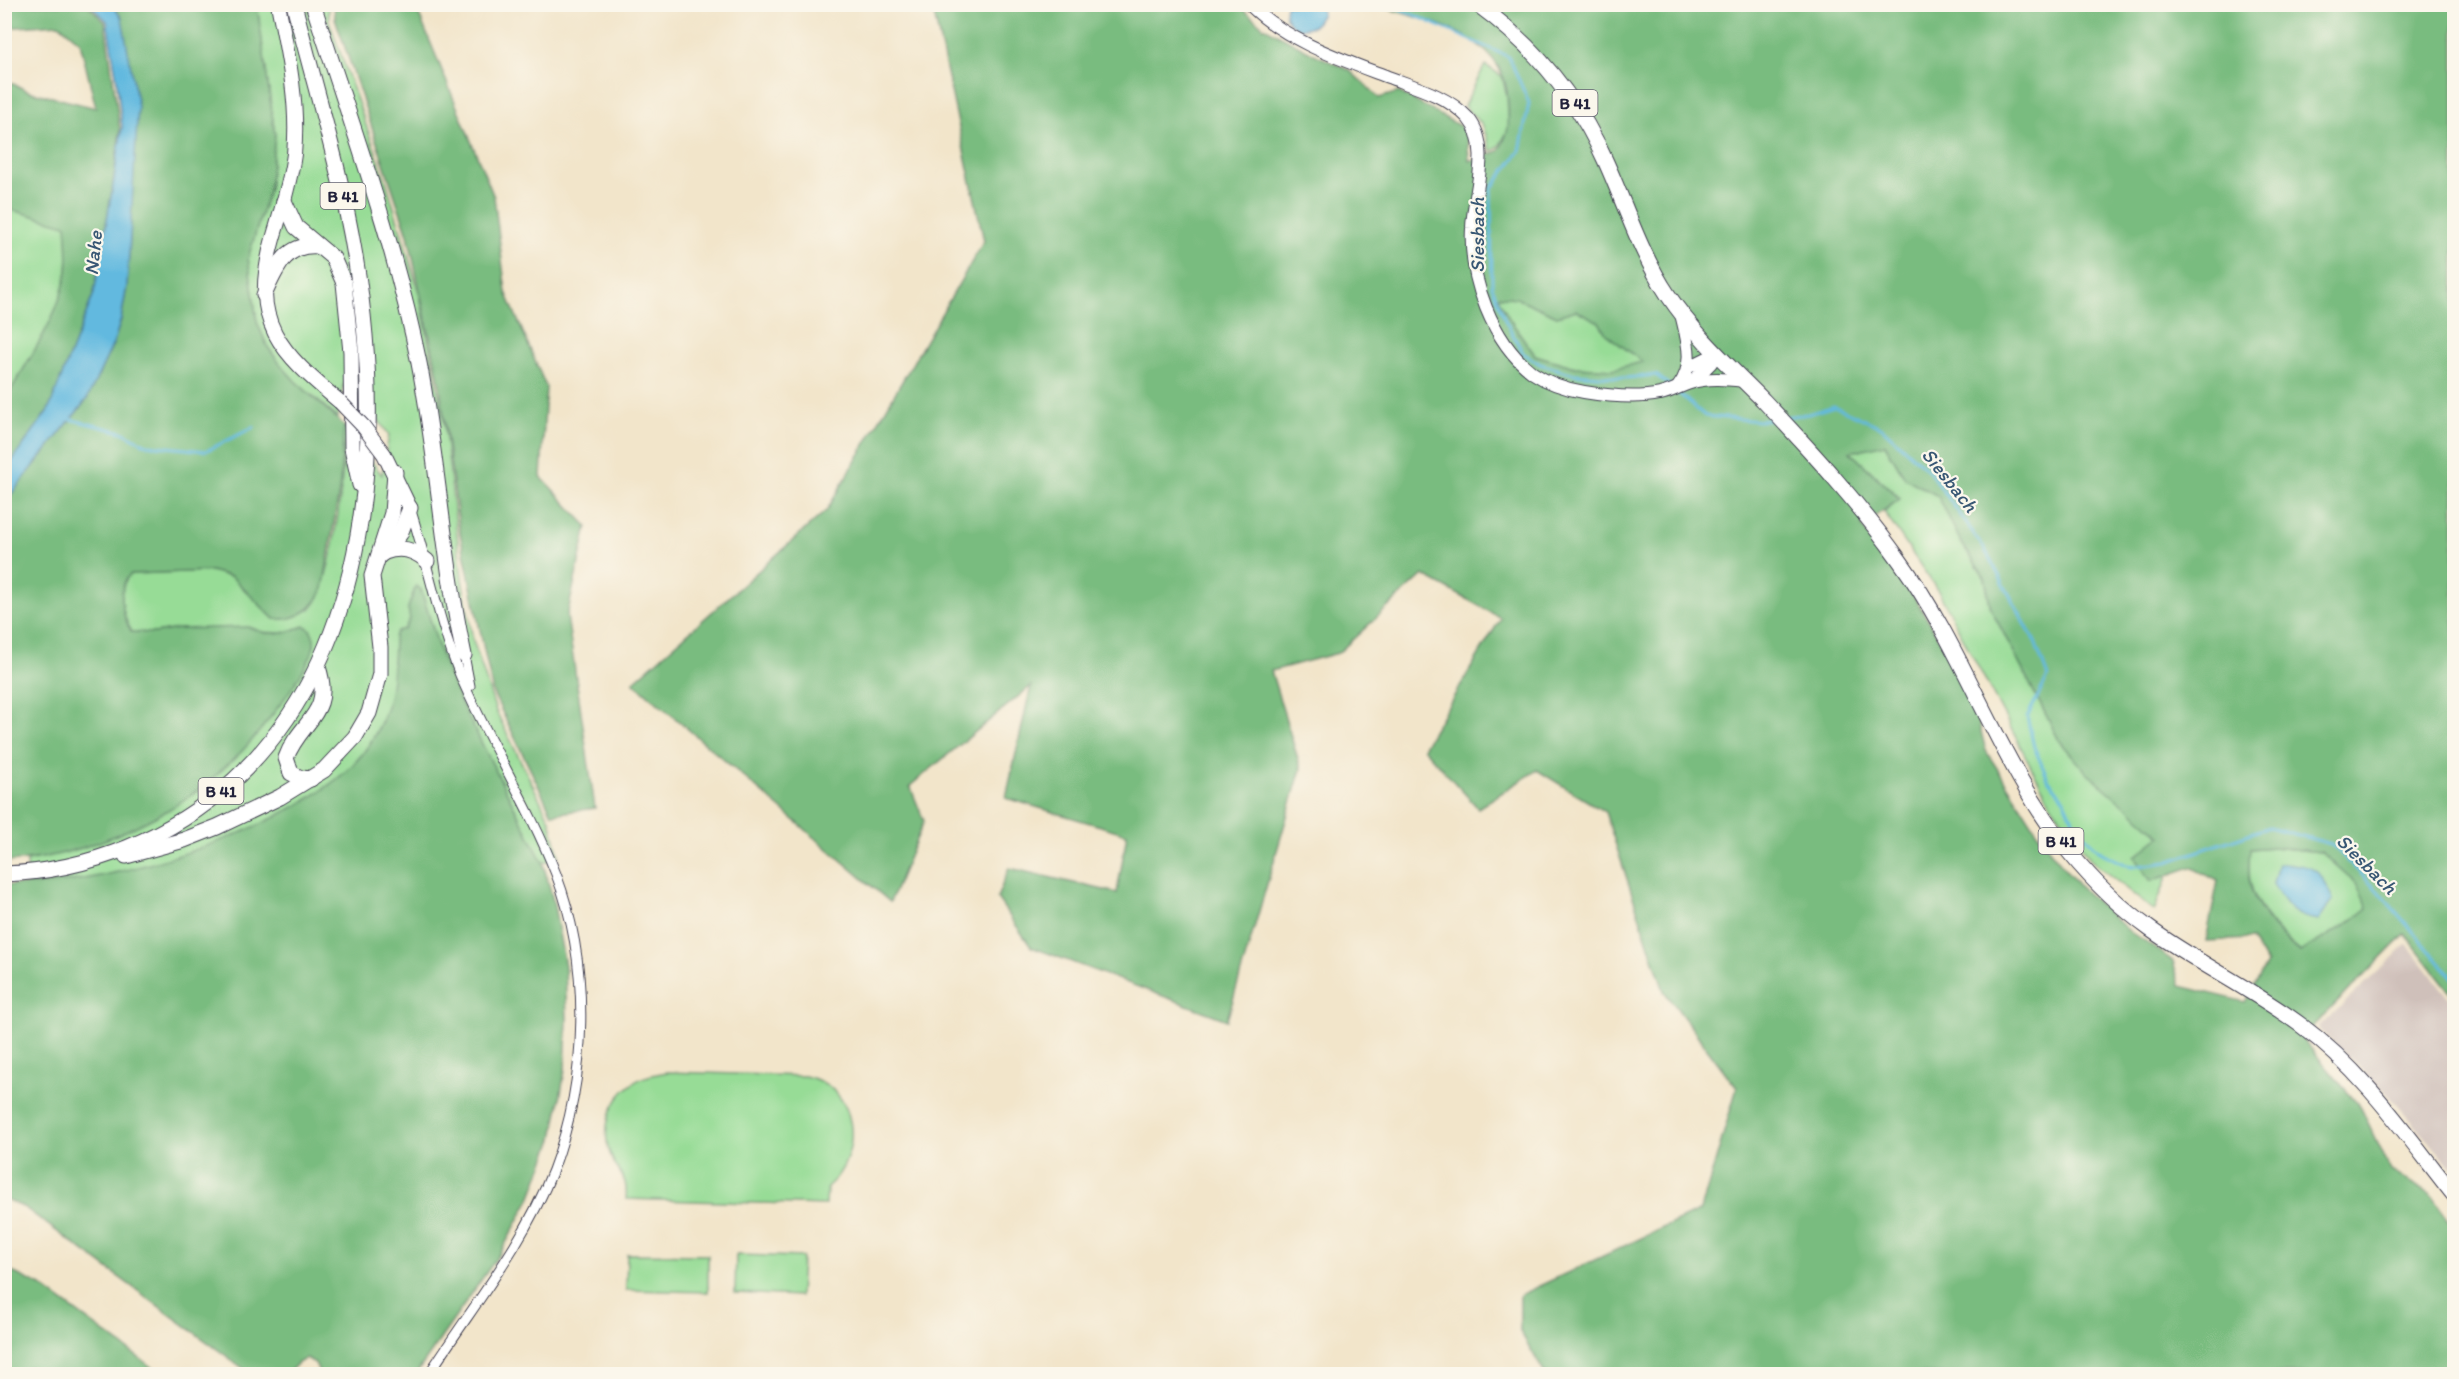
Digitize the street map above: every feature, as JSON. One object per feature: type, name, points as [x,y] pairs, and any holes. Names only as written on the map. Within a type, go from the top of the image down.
[{"type":"main road","points":[[278,4],[288,53],[295,121],[292,170],[267,261],[264,295],[269,318],[284,350],[301,370],[340,402],[363,426],[384,453],[395,472],[410,508],[399,534],[381,556]]},
{"type":"main road","name":"B 41","points":[[4,874],[28,873],[82,863],[116,852],[157,834],[203,806],[224,789],[262,751],[279,729],[318,667],[332,630],[346,584],[363,494],[368,423],[366,364],[355,255],[336,164],[294,4]]},
{"type":"main road","points":[[301,4],[307,58]]},
{"type":"main road","points":[[313,4],[379,207],[409,319],[427,409],[450,577],[464,655]]},
{"type":"main road","name":"B 41","points":[[1477,4],[1532,51],[1556,77],[1575,103],[1607,164],[1641,247],[1680,312],[1827,468],[1904,566],[1929,605],[2019,779],[2073,856],[2093,878],[2149,928],[2301,1025],[2331,1050],[2366,1084],[2454,1195]]},
{"type":"main road","points":[[284,201],[296,227],[333,258],[344,283],[351,352],[352,448],[363,494]]},
{"type":"main road","points":[[264,295],[278,264],[286,254],[303,246],[318,246]]},
{"type":"main road","points":[[82,863],[117,859],[184,840],[249,813],[324,770],[347,748],[374,701],[381,661],[371,582],[381,556],[392,513],[395,472]]},
{"type":"main road","points":[[381,556],[396,549],[407,550],[427,561]]},
{"type":"main road","points":[[310,779],[291,773],[286,758],[321,701],[322,681],[318,667]]},
{"type":"street","points":[[1249,4],[1273,25],[1299,39],[1355,64],[1433,94],[1460,111],[1473,125],[1480,148],[1471,230],[1477,277],[1498,333],[1518,360],[1535,374],[1549,382],[1607,395],[1663,394],[1692,382],[1715,379],[1744,381]]},
{"type":"street","points":[[1680,312],[1689,348],[1689,367]]},
{"type":"street","points":[[1678,387],[1689,367],[1717,353]]},
{"type":"street","points":[[1692,382],[1711,363],[1717,353]]},
{"type":"street","points":[[410,508],[427,561],[447,639],[473,704],[523,801],[562,892],[575,945],[579,977],[579,1051],[564,1137],[554,1168],[536,1208],[504,1262],[429,1374]]},
{"type":"street","points":[[464,655],[473,704]]},
{"type":"shaded area","points":[[2407,944],[2454,1004],[2454,1170],[2386,1092],[2318,1028]]},
{"type":"green space","points":[[5,5],[88,5],[105,22],[120,130],[94,293],[49,409],[5,471],[5,397],[51,319],[63,287],[68,260],[66,225],[5,208],[5,80],[28,91],[96,108],[80,42],[59,24],[5,28]]},
{"type":"green space","points":[[112,5],[257,5],[275,135],[269,189],[248,258],[257,322],[267,346],[280,364],[295,381],[344,425],[340,486],[323,589],[310,608],[297,616],[274,619],[232,577],[211,571],[131,574],[123,586],[123,610],[132,632],[155,633],[178,629],[249,627],[265,633],[283,633],[305,626],[311,631],[314,645],[311,656],[281,703],[245,748],[212,779],[187,798],[130,829],[68,852],[5,862],[5,502],[87,399],[114,342],[127,286],[131,219],[122,18]]},
{"type":"green space","points":[[257,5],[329,5],[329,21],[386,181],[420,296],[444,422],[463,585],[473,640],[496,711],[550,820],[559,856],[543,863],[460,701],[442,658],[421,590],[416,586],[408,608],[410,619],[399,639],[394,656],[393,688],[385,713],[370,743],[346,771],[310,798],[265,822],[214,843],[162,861],[111,874],[65,882],[28,884],[27,861],[50,856],[198,791],[238,755],[273,713],[299,676],[314,646],[305,626],[283,633],[178,629],[155,633],[132,632],[128,626],[122,602],[126,579],[131,574],[211,571],[232,577],[274,619],[306,611],[317,600],[329,565],[342,480],[344,425],[382,475],[389,435],[374,414],[343,385],[338,418],[295,381],[280,364],[267,346],[257,322],[248,258],[269,189],[275,135]]},
{"type":"green space","points":[[334,5],[415,5],[494,197],[506,292],[546,387],[541,477],[587,526],[567,616],[595,808],[552,814],[493,693],[460,533],[439,381],[408,235],[335,18]]},
{"type":"green space","points":[[932,5],[1238,5],[1264,27],[1349,70],[1379,98],[1399,92],[1467,130],[1469,161],[1499,151],[1507,132],[1508,102],[1504,79],[1494,60],[1479,45],[1461,34],[1440,25],[1375,5],[2454,5],[2454,996],[2405,934],[2302,1038],[2361,1108],[2391,1171],[2430,1194],[2454,1227],[2454,1374],[1545,1374],[1520,1331],[1520,1295],[1701,1210],[1737,1088],[1664,991],[1605,812],[1537,770],[1478,808],[1423,748],[1501,618],[1423,575],[1338,653],[1271,671],[1301,769],[1227,1020],[1031,947],[997,898],[1009,868],[1117,893],[1127,834],[1006,798],[1031,686],[910,786],[924,821],[890,902],[633,682],[827,510],[984,241]],"holes":[[[1497,296],[1517,298],[1557,316],[1576,310],[1599,322],[1606,334],[1643,362],[1613,369],[1575,367],[1535,355],[1510,320]],[[1885,444],[1905,478],[1938,496],[1961,542],[1985,578],[1991,609],[2059,740],[2087,773],[2161,836],[2135,857],[2151,881],[2191,867],[2218,881],[2206,941],[2251,939],[2267,963],[2245,1002],[2180,986],[2173,961],[2129,931],[2080,887],[2047,847],[1986,751],[1973,700],[1944,647],[1907,585],[1861,526],[1900,499],[1850,452]],[[2273,847],[2321,852],[2355,882],[2368,908],[2349,923],[2300,952],[2275,929],[2255,899],[2249,878],[2250,849]]]},
{"type":"green space","points":[[1485,65],[1502,76],[1507,96],[1509,129],[1498,148],[1491,151],[1483,126],[1464,106]]},
{"type":"green space","points":[[5,208],[67,225],[68,254],[63,287],[51,319],[5,397]]},
{"type":"green space","points":[[1497,296],[1517,298],[1557,316],[1576,310],[1600,322],[1606,334],[1643,362],[1613,369],[1575,367],[1535,355],[1510,320]]},
{"type":"green space","points":[[1885,444],[1905,478],[1938,496],[1961,542],[1985,578],[1991,609],[2059,740],[2161,837],[2151,881],[2168,875],[2154,911],[2092,861],[2051,804],[1938,591],[1884,512],[1900,498],[1850,452]]},
{"type":"green space","points":[[416,586],[421,590],[442,658],[460,701],[543,863],[553,900],[565,966],[567,1020],[565,1070],[553,1139],[530,1199],[502,1250],[416,1374],[320,1374],[315,1363],[306,1358],[287,1374],[251,1374],[25,1208],[5,1199],[5,885],[45,884],[82,879],[173,857],[268,820],[310,798],[345,772],[369,745],[377,732],[390,693],[394,637],[397,631],[404,629],[410,619],[408,608]]},
{"type":"green space","points":[[2273,847],[2321,852],[2356,882],[2369,908],[2301,952],[2269,921],[2257,902],[2250,881],[2249,849]]},
{"type":"green space","points":[[667,1072],[805,1076],[823,1083],[837,1093],[846,1108],[851,1141],[847,1158],[839,1173],[827,1187],[826,1205],[626,1199],[626,1185],[608,1146],[609,1116],[618,1098],[632,1084],[645,1077]]},
{"type":"green space","points":[[627,1254],[708,1255],[708,1292],[626,1290]]},
{"type":"green space","points":[[736,1255],[802,1257],[800,1296],[735,1293]]},
{"type":"green space","points":[[4,1268],[41,1286],[161,1374],[5,1374]]},
{"type":"water","points":[[91,5],[112,5],[122,18],[138,107],[127,286],[114,342],[87,399],[5,502],[5,471],[49,409],[94,293],[113,185],[122,127],[116,75],[107,21]]},
{"type":"water","points":[[1286,5],[1321,5],[1322,14],[1314,26],[1300,29],[1288,20],[1285,13]]},
{"type":"water","points":[[2278,863],[2308,867],[2324,880],[2333,900],[2319,920],[2296,913],[2282,898],[2273,884]]},
{"type":"waterway","name":"Siesbach","points":[[1389,4],[1509,57],[1529,103],[1520,151],[1491,189],[1492,286],[1505,320],[1523,353],[1540,364],[1574,374],[1626,378],[1656,375],[1670,386]]},
{"type":"waterway","name":"Siesbach","points":[[1677,392],[1705,416],[1760,421],[1773,419]]},
{"type":"waterway","name":"Siesbach","points":[[1785,417],[1808,414],[1834,406],[1881,427],[1929,471],[1984,548],[2035,642],[2048,677],[2027,717],[2034,747],[2048,779],[2064,799],[2077,829],[2102,853],[2131,867],[2167,862],[2269,827],[2331,844],[2377,890],[2454,979]]},
{"type":"waterway","points":[[69,419],[122,432],[147,445],[206,451],[254,427]]},
{"type":"water label","name":"Nahe","points":[[93,253]]}]
